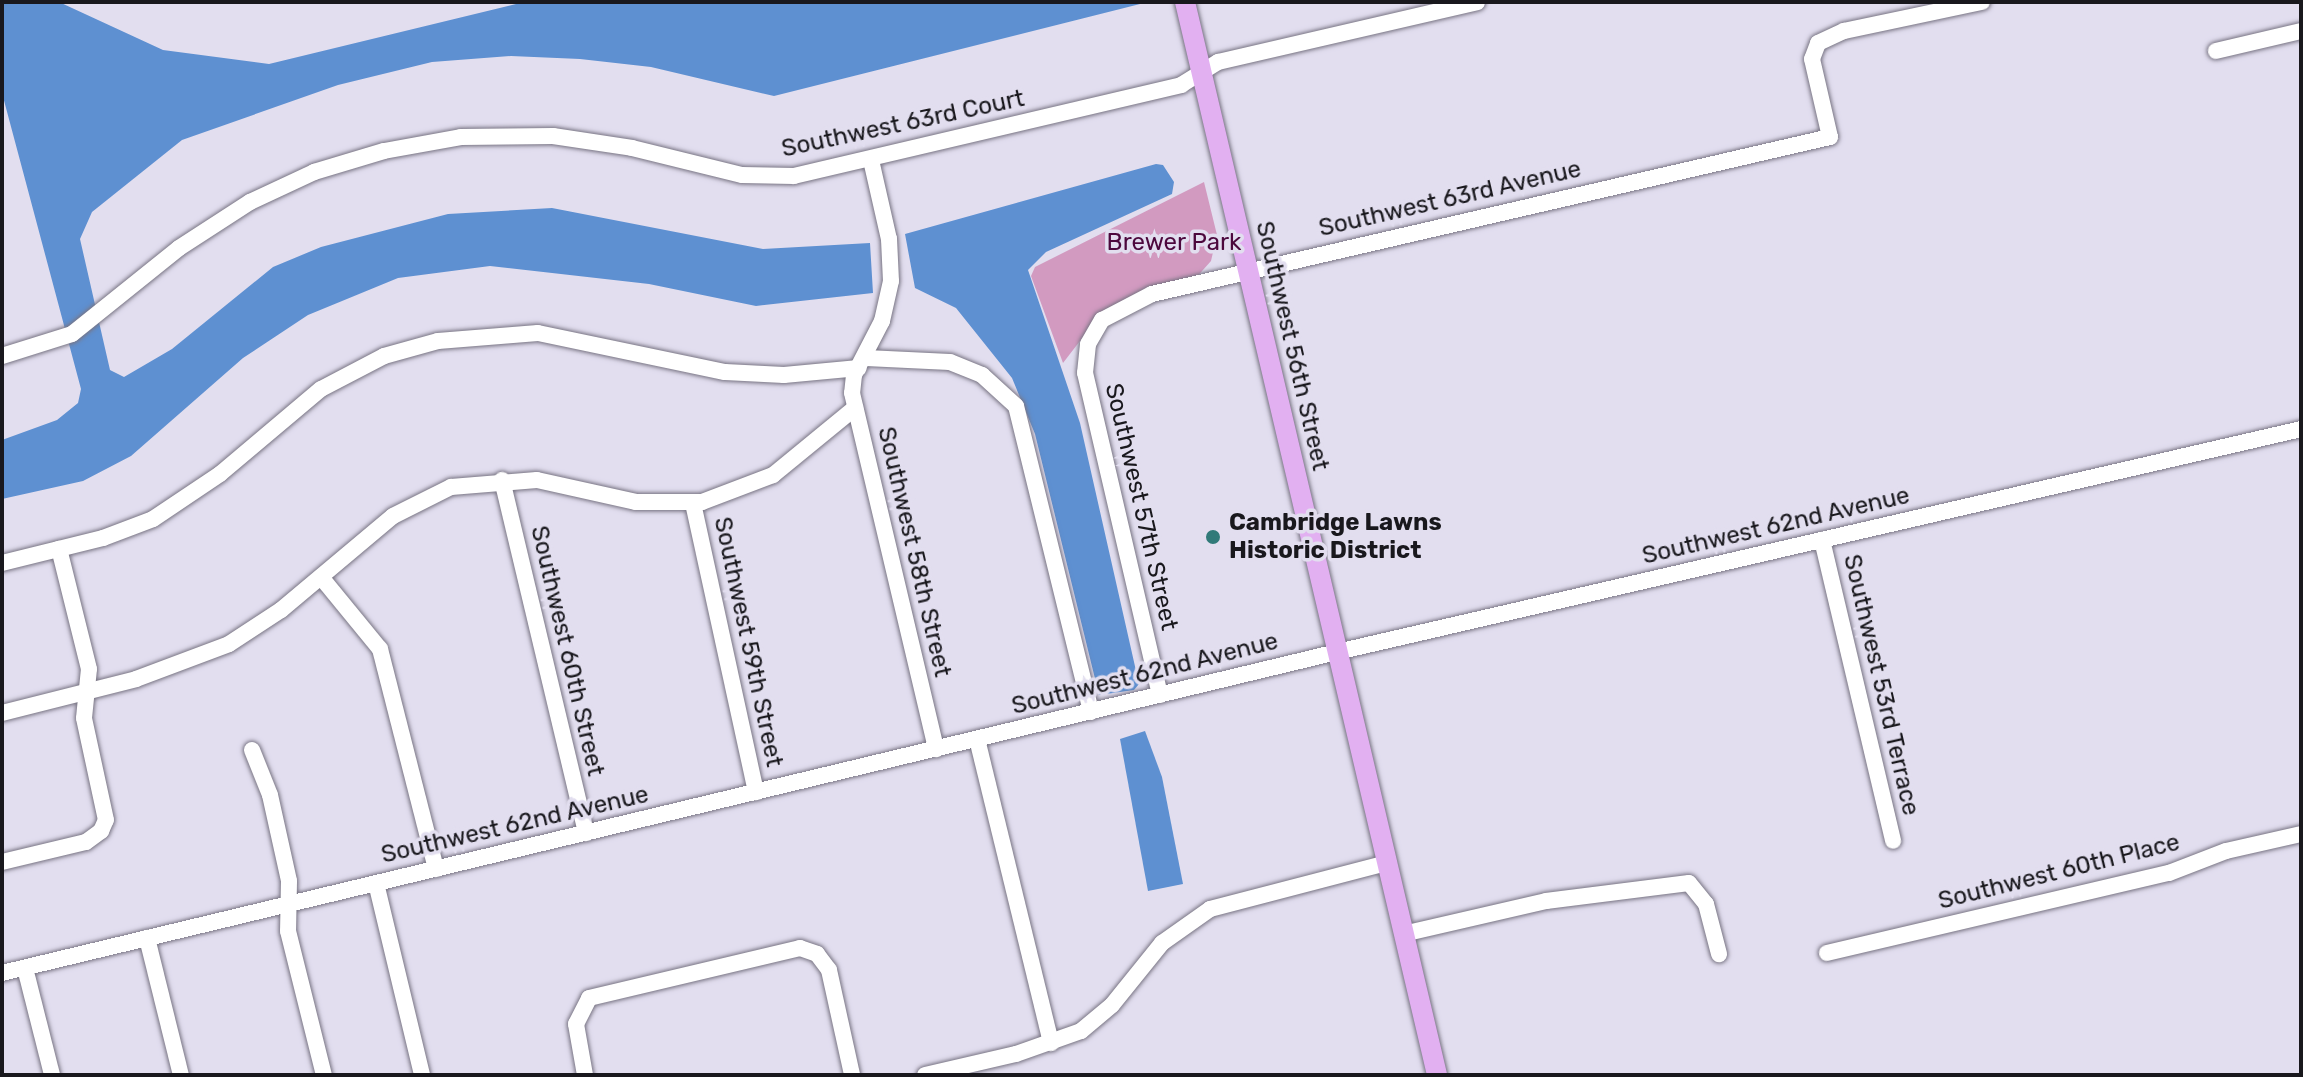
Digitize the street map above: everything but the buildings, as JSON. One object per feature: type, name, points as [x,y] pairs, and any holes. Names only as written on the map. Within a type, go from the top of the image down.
[{"type":"main road","name":"Southwest 56th Street","points":[[1185,2],[1437,1075]]},
{"type":"street","name":"Southwest 63rd Court","points":[[2,356],[66,338],[101,314],[179,248],[250,202],[314,172],[413,144],[484,136],[566,137],[765,177],[871,160],[1181,85],[1218,62],[1477,2]]},
{"type":"street","name":"Southwest 63rd Avenue","points":[[1094,331],[1110,314],[1138,298],[1830,137],[1812,59],[1816,45],[1844,31],[1982,2]]},
{"type":"street","points":[[2216,51],[2301,31]]},
{"type":"street","name":"Southwest 58th Street","points":[[871,160],[892,269],[885,312],[852,382],[855,408],[936,749]]},
{"type":"street","name":"Southwest 57th Street","points":[[1094,331],[1085,373],[1160,695]]},
{"type":"street","points":[[2,563],[115,534],[163,513],[231,466],[321,389],[393,353],[451,338],[560,335],[741,374],[863,363],[950,362],[993,382],[1016,406],[1091,712]]},
{"type":"street","points":[[2,713],[170,668],[229,644],[321,577],[412,504],[459,484],[502,480],[558,483],[649,504],[693,503],[773,475],[855,408]]},
{"type":"street","name":"Southwest 62nd Avenue","points":[[2,973],[1337,652],[2301,429]]},
{"type":"street","name":"Southwest 60th Street","points":[[502,480],[586,833]]},
{"type":"street","name":"Southwest 59th Street","points":[[693,503],[756,792]]},
{"type":"street","name":"Southwest 53rd Terrace","points":[[1822,540],[1893,841]]},
{"type":"street","points":[[2,862],[86,842],[103,828],[105,802],[84,718],[89,669],[59,549]]},
{"type":"street","points":[[321,577],[380,649],[436,869]]},
{"type":"street","points":[[977,739],[1051,1043]]},
{"type":"street","points":[[252,750],[270,795],[289,881],[288,931],[324,1075]]},
{"type":"street","name":"Southwest 60th Place","points":[[1827,953],[2125,884],[2301,834]]},
{"type":"street","points":[[925,1075],[1051,1043],[1102,1016],[1162,943],[1204,913],[1256,894],[1386,863]]},
{"type":"street","points":[[376,883],[422,1075]]},
{"type":"street","points":[[1403,934],[1546,901],[1692,883],[1706,904],[1719,954]]},
{"type":"street","points":[[147,938],[181,1075]]},
{"type":"street","points":[[585,1075],[575,1030],[582,1004],[616,988],[781,949],[817,954],[831,977],[852,1075]]},
{"type":"street","points":[[25,968],[52,1075]]},
{"type":"green space","name":"Brewer Park","points":[[1204,182],[1217,235],[1211,261],[1194,280],[1135,295],[1103,311],[1063,363],[1031,276],[1035,267]]},
{"type":"water","points":[[2,2],[59,2],[163,50],[269,64],[524,2],[1148,2],[774,96],[651,67],[580,59],[511,56],[432,62],[338,85],[182,140],[92,212],[80,239],[110,370],[124,377],[172,349],[273,267],[321,247],[448,214],[552,208],[763,249],[870,243],[873,293],[756,306],[649,284],[490,266],[398,278],[308,315],[243,358],[131,456],[83,481],[2,499],[2,440],[57,420],[78,403],[81,389],[2,93]]},
{"type":"water","points":[[1156,164],[1163,165],[1174,182],[1172,194],[1046,252],[1028,270],[1080,423],[1139,684],[1134,690],[1099,695],[1035,434],[1012,378],[956,308],[915,288],[905,234]]},
{"type":"water","points":[[1145,731],[1162,777],[1183,884],[1148,891],[1120,739]]},
{"type":"place","name":"Cambridge Lawns Historic District","points":[[1213,537]]}]
